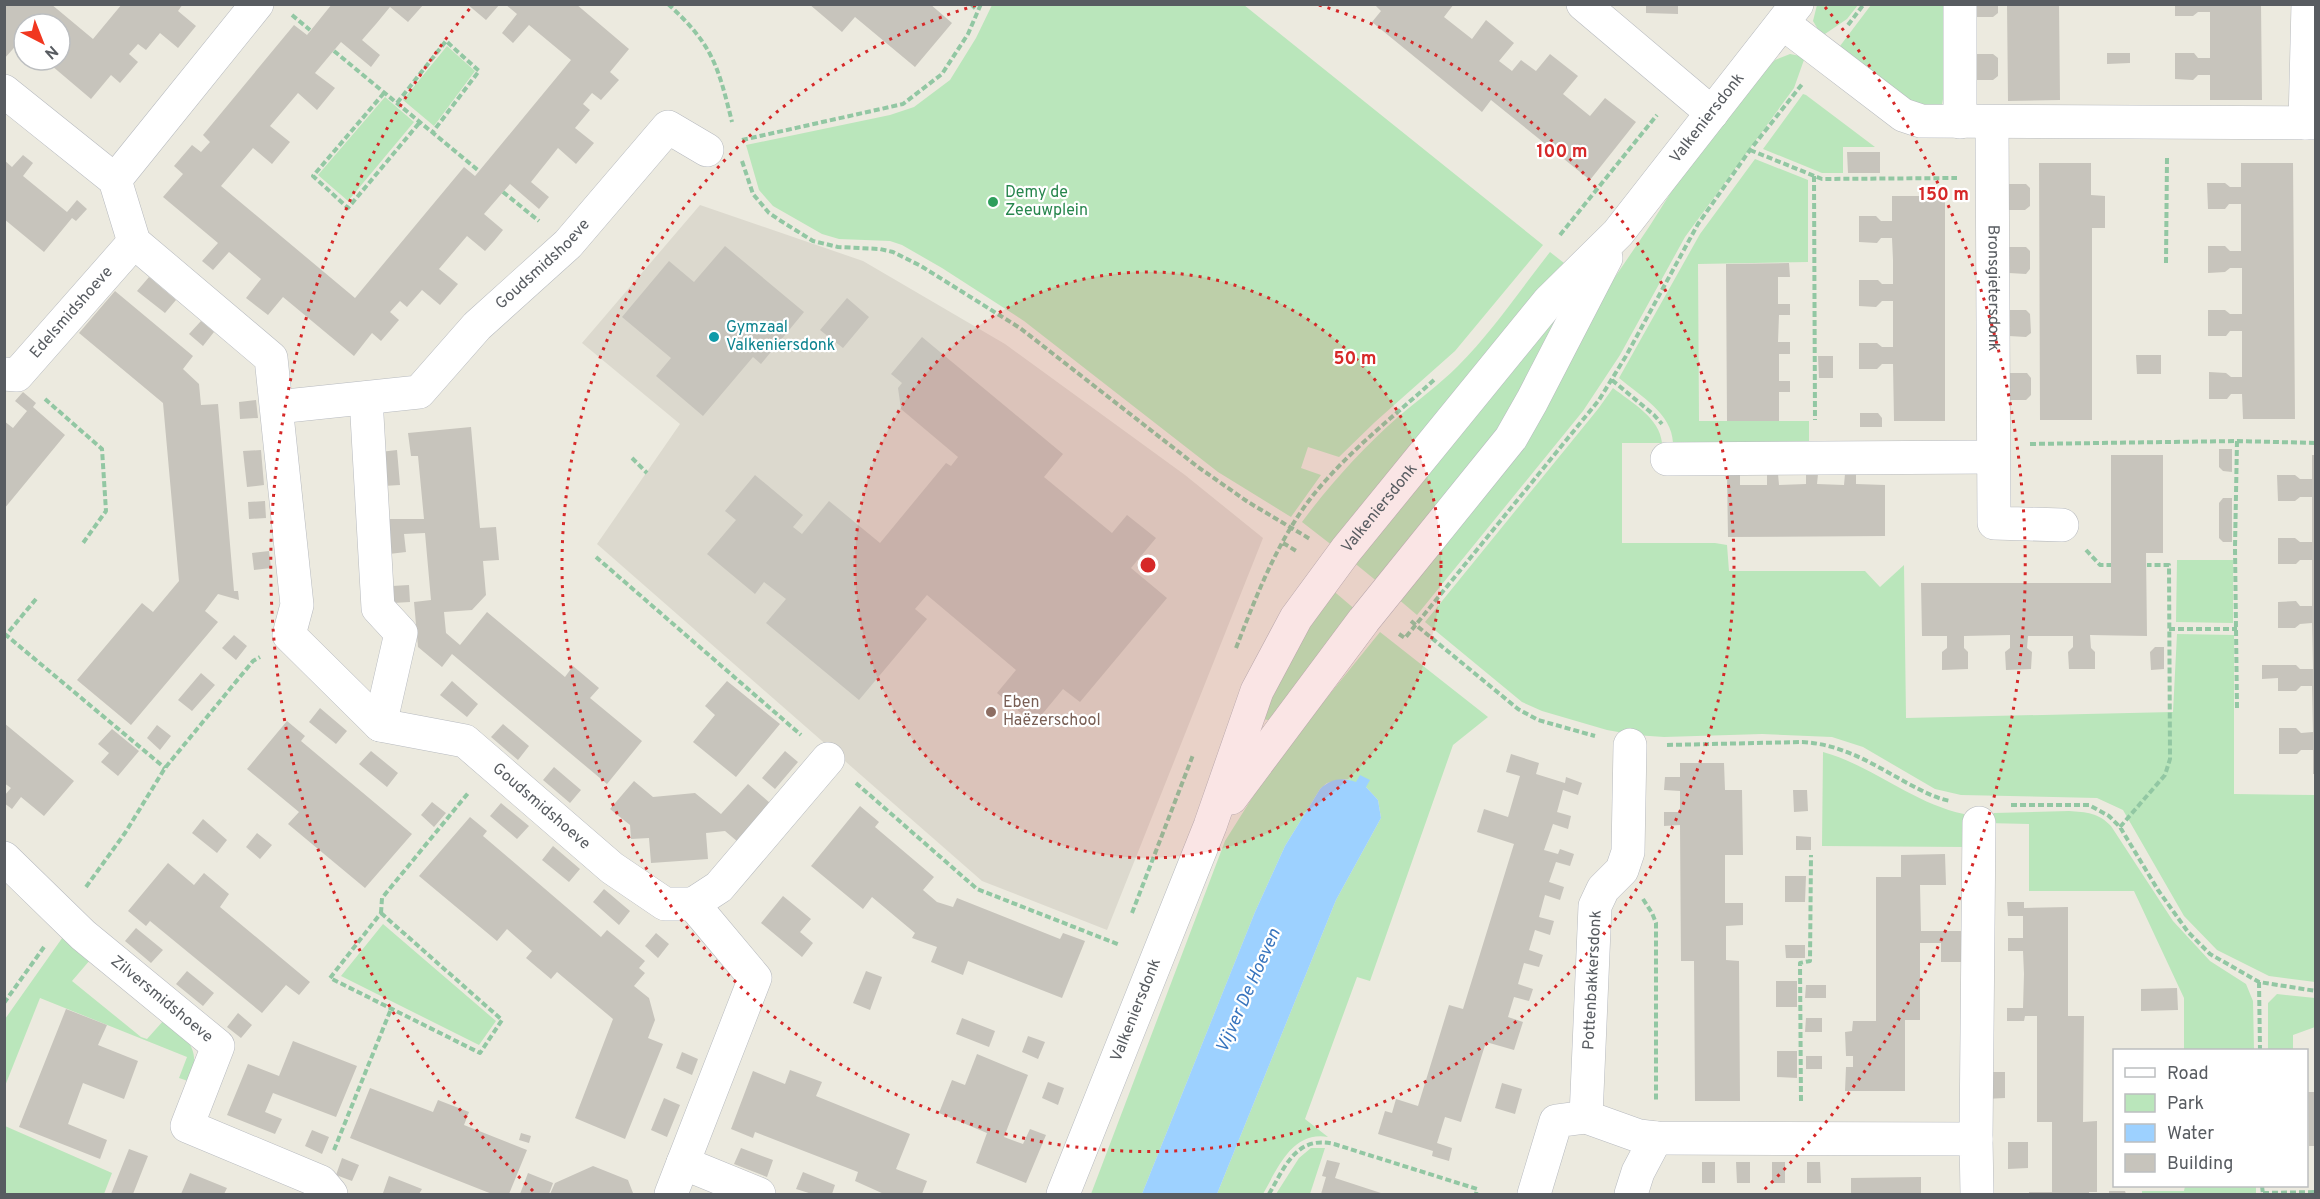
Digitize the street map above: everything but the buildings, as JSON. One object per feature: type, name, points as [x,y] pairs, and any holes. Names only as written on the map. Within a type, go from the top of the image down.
[{"type":"street","points":[[1583,4],[1712,113]]},
{"type":"street","name":"Bronsgietersdonk","points":[[1960,4],[1976,122],[1993,178],[1994,524],[2062,525]]},
{"type":"street","points":[[1790,14],[1824,55],[1903,115],[1921,121],[2310,123],[2308,4]]},
{"type":"street","points":[[115,180],[273,8]]},
{"type":"street","name":"Valkeniersdonk","points":[[1063,1194],[1210,826],[1257,691],[1296,618],[1337,560],[1549,300],[1618,233],[1790,14]]},
{"type":"street","points":[[4,91],[115,180],[134,242],[271,358],[297,605],[289,635],[380,726]]},
{"type":"street","name":"Goudsmidshoeve","points":[[277,407],[419,392],[477,326],[568,244],[668,127],[722,145]]},
{"type":"street","name":"Valkeniersdonk","points":[[1210,826],[1383,598],[1510,438],[1532,401],[1618,233]]},
{"type":"street","name":"Edelsmidshoeve","points":[[11,375],[134,242]]},
{"type":"street","points":[[366,398],[378,608],[401,633],[380,726]]},
{"type":"street","points":[[1667,459],[1993,451]]},
{"type":"street","name":"Goudsmidshoeve","points":[[380,726],[465,741],[612,868],[665,904],[693,904]]},
{"type":"street","name":"Pottenbakkersdonk","points":[[1586,1117],[1595,906],[1603,889],[1622,870],[1628,852],[1630,745]]},
{"type":"street","points":[[671,1194],[755,978],[693,904],[719,887],[828,759]]},
{"type":"street","points":[[1977,1194],[1980,810]]},
{"type":"street","name":"Zilversmidshoeve","points":[[4,858],[83,935],[218,1046],[187,1126],[326,1188]]},
{"type":"street","points":[[1534,1194],[1556,1121],[1586,1117],[1639,1136],[1656,1138],[1976,1139]]},
{"type":"street","points":[[1631,1194],[1638,1172],[1656,1138]]},
{"type":"street","points":[[684,1163],[759,1194]]},
{"type":"path","points":[[668,4],[700,37],[709,50],[720,76],[734,130]]},
{"type":"path","points":[[971,4],[977,10]]},
{"type":"path","points":[[722,145],[903,104],[942,74],[968,34],[981,4]]},
{"type":"path","points":[[1416,625],[1588,414],[1612,380],[1698,224],[1750,150],[1864,4]]},
{"type":"path","points":[[273,8],[310,30]]},
{"type":"path","points":[[397,103],[447,41],[479,72],[432,133]]},
{"type":"path","points":[[334,51],[479,171]]},
{"type":"path","points":[[1554,242],[1680,87]]},
{"type":"path","points":[[384,93],[314,176],[348,208],[420,122]]},
{"type":"path","points":[[2166,262],[2167,123]]},
{"type":"path","points":[[1750,150],[1822,179],[1993,178]]},
{"type":"path","points":[[740,151],[753,194],[769,213],[813,241],[838,247],[894,252],[921,266],[1020,328],[1198,467],[1248,502],[1292,527],[1337,560]]},
{"type":"path","points":[[1814,176],[1815,457]]},
{"type":"path","points":[[503,192],[568,244]]},
{"type":"path","points":[[11,375],[102,449],[106,511],[83,543]]},
{"type":"path","points":[[1292,527],[1325,480],[1379,426],[1438,376]]},
{"type":"path","points":[[1612,380],[1660,421],[1667,435],[1667,459]]},
{"type":"path","points":[[1993,451],[2237,441],[2316,443]]},
{"type":"path","points":[[2237,441],[2235,548],[2237,708]]},
{"type":"path","points":[[632,458],[647,473]]},
{"type":"path","points":[[596,557],[977,889],[1120,945]]},
{"type":"path","points":[[2120,827],[2169,767],[2171,751],[2169,565],[2146,565]]},
{"type":"path","points":[[1383,598],[1518,710],[1538,720],[1630,745],[1802,742],[1825,744],[1849,752],[1941,799],[1980,810],[2089,805],[2109,816],[2120,827],[2158,890],[2188,932],[2210,954],[2259,982],[2316,991]]},
{"type":"path","points":[[36,599],[5,635],[165,768],[253,662],[289,635]]},
{"type":"path","points":[[2169,629],[2237,629]]},
{"type":"path","points":[[381,913],[502,1020],[480,1053],[330,978],[381,913],[382,898],[492,765]]},
{"type":"path","points":[[1802,1138],[1800,963],[1810,961],[1811,855]]},
{"type":"path","points":[[1616,878],[1643,899],[1653,913],[1656,923],[1656,1138]]},
{"type":"path","points":[[2259,982],[2260,1049]]},
{"type":"path","points":[[326,1188],[392,1009]]},
{"type":"path","points":[[1269,1194],[1298,1150],[1316,1142],[1334,1144],[1477,1190],[1476,1194]]},
{"type":"path","points":[[2263,1194],[2316,1192]]},
{"type":"shaded area","name":"Eben Haëzerschool","points":[[700,205],[863,261],[1005,344],[1185,475],[1263,538],[1107,930],[982,881],[597,544],[680,424],[582,343]]},
{"type":"green space","points":[[992,5],[1244,5],[1543,245],[1455,351],[1339,457],[1308,447],[1301,468],[1321,475],[1291,517],[1218,472],[1024,321],[942,268],[902,245],[890,241],[839,239],[822,234],[773,206],[759,190],[746,145],[890,115],[914,107],[950,80],[976,38]]},
{"type":"green space","points":[[1817,5],[1858,5],[1847,19],[1822,36],[1813,21]]},
{"type":"green space","points":[[1871,5],[1943,5],[1945,88],[1941,110],[1930,115],[1837,50]]},
{"type":"green space","points":[[447,46],[475,71],[434,126],[403,100]]},
{"type":"green space","points":[[1790,54],[1805,57],[1794,88],[1685,237],[1620,355],[1583,411],[1417,615],[1397,598],[1649,227],[1689,164],[1758,78],[1775,60]]},
{"type":"green space","points":[[1803,94],[1875,147],[1843,147],[1843,173],[1822,173],[1763,149]]},
{"type":"green space","points":[[385,97],[414,122],[348,201],[318,175]]},
{"type":"green space","points":[[1755,159],[1808,180],[1808,262],[1698,264],[1699,421],[1809,421],[1809,442],[1673,443],[1671,432],[1661,414],[1619,378],[1700,234]]},
{"type":"green space","points":[[1550,252],[1564,263],[1333,546],[1302,522],[1335,480],[1372,441],[1443,380],[1470,353]]},
{"type":"green space","points":[[1558,315],[1512,413],[1379,583],[1352,561]]},
{"type":"green space","points":[[1613,388],[1650,418],[1660,434],[1662,443],[1622,443],[1622,543],[1727,545],[1729,571],[1865,571],[1880,587],[1904,565],[1906,718],[2173,712],[2177,634],[2234,635],[2234,794],[2315,795],[2315,982],[2269,976],[2217,950],[2184,916],[2123,810],[2097,798],[1961,795],[1935,789],[1863,747],[1832,737],[1762,734],[1664,737],[1607,730],[1542,711],[1522,702],[1425,622]]},
{"type":"green space","points":[[2177,560],[2233,560],[2233,623],[2176,622]]},
{"type":"green space","points":[[1330,588],[1357,611],[1271,719],[1262,719],[1261,714]]},
{"type":"green space","points":[[1380,632],[1488,717],[1453,745],[1370,981],[1357,977],[1305,1119],[1328,1137],[1315,1137],[1296,1146],[1281,1163],[1263,1194],[1217,1194],[1336,900],[1381,818],[1378,800],[1366,787],[1346,779],[1327,783],[1320,789],[1285,846],[1255,912],[1142,1194],[1091,1194],[1225,841],[1274,763]]},
{"type":"green space","points":[[1823,752],[1859,766],[1927,802],[1964,814],[1964,847],[1822,846]]},
{"type":"green space","points":[[2081,812],[2102,818],[2111,826],[2173,921],[2210,961],[2246,984],[2253,1001],[2254,1049],[2184,1049],[2184,998],[2134,891],[2029,891],[2029,824],[1986,823],[1994,813]]},
{"type":"green space","points":[[383,924],[496,1021],[479,1045],[341,976]]},
{"type":"green space","points":[[65,934],[90,960],[72,981],[141,1037],[147,1039],[164,1020],[191,1046],[194,1060],[191,1082],[179,1078],[187,1057],[40,998],[5,1086],[5,1019]]},
{"type":"green space","points":[[2277,994],[2315,998],[2315,1027],[2293,1035],[2293,1049],[2268,1049],[2268,1003]]},
{"type":"green space","points":[[5,1126],[112,1173],[104,1194],[5,1194]]},
{"type":"green space","points":[[1311,1148],[1325,1148],[1310,1194],[1276,1194],[1299,1158]]},
{"type":"green space","points":[[2185,1187],[2256,1187],[2256,1194],[2142,1194],[2142,1191],[2184,1191]]},
{"type":"water","name":"Vijver De Hoeven","points":[[1360,775],[1370,780],[1366,787],[1378,800],[1381,818],[1336,900],[1217,1194],[1142,1194],[1255,912],[1285,846],[1320,789],[1336,780],[1356,782]]},
{"type":"place","name":"Demy de Zeeuwplein","points":[[993,202]]},
{"type":"place","name":"Gymzaal Valkeniersdonk","points":[[714,337]]},
{"type":"place","name":"Eben Haëzerschool","points":[[991,712]]}]
